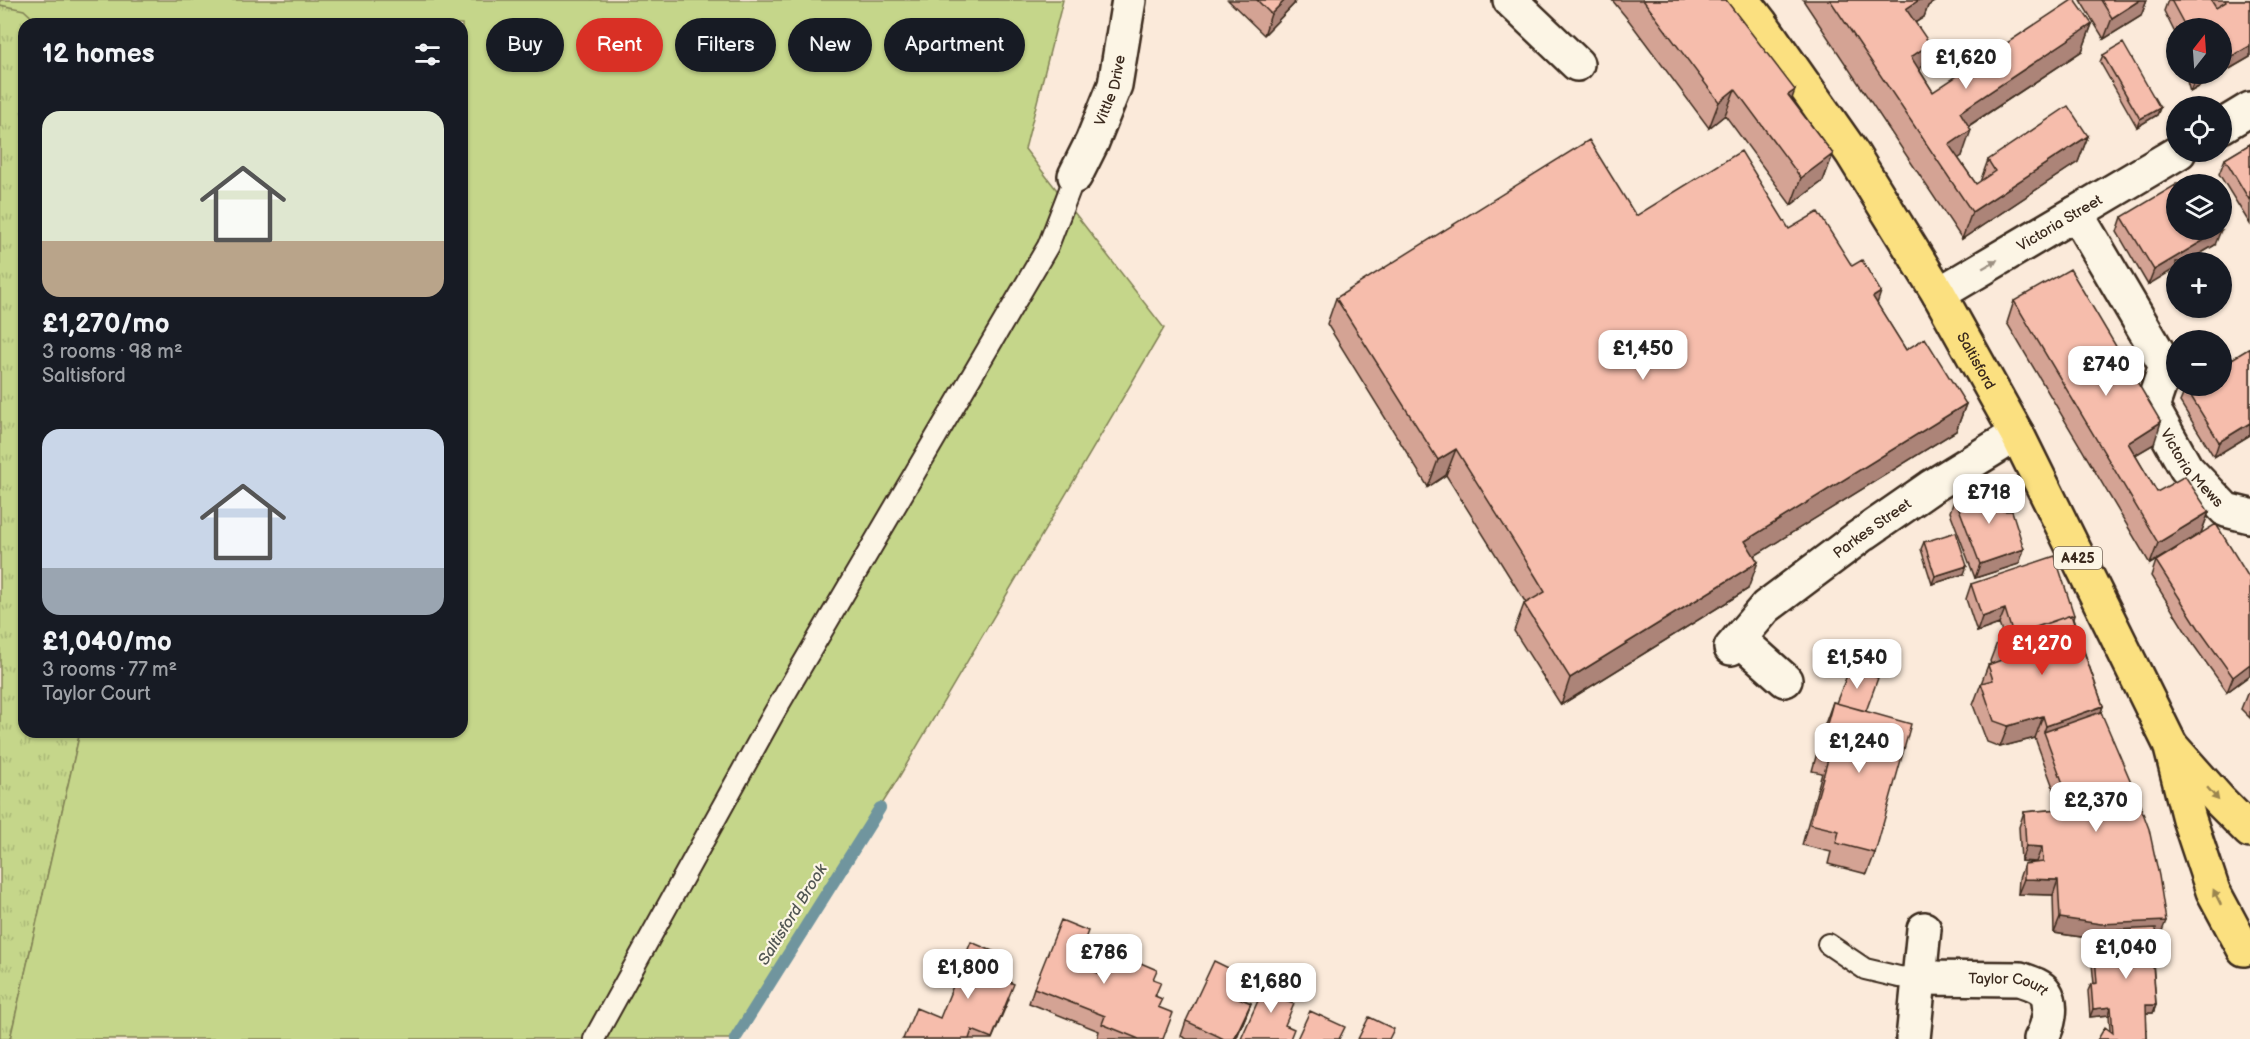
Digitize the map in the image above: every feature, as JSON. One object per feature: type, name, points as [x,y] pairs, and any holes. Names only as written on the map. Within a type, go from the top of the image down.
[{"type":"main road","name":"Saltisford","points":[[1743,0],[1836,130],[1939,294],[2017,434],[2170,744]]},
{"type":"main road","name":"A425","points":[[2170,744],[2250,831]]},
{"type":"main road","name":"A425","points":[[2170,744],[2189,819],[2213,891],[2247,956]]},
{"type":"main road","name":"A425","points":[[2247,956],[2242,931],[2250,907]]},
{"type":"street","name":"Vittle Drive","points":[[1075,176],[1092,142],[1115,85],[1130,0]]},
{"type":"street","points":[[1510,0],[1577,64]]},
{"type":"street","points":[[2232,120],[2250,109]]},
{"type":"street","name":"Victoria Street","points":[[1939,294],[2166,160]]},
{"type":"street","name":"Victoria Mews","points":[[2076,213],[2166,366],[2152,407],[2186,468],[2226,510],[2250,516]]},
{"type":"street","name":"Parkes Street","points":[[1785,680],[1735,644],[1766,607],[1859,537],[1931,487],[2017,434]]},
{"type":"street","points":[[1913,1039],[1924,928]]},
{"type":"street","name":"Taylor Court","points":[[1919,978],[2020,979],[2035,984],[2046,992],[2049,1008],[2046,1031],[2041,1039]]},
{"type":"lane","points":[[594,1039],[774,713],[1048,246],[1075,176]]},
{"type":"lane","points":[[1828,944],[1865,969],[1919,978]]},
{"type":"green space","points":[[0,0],[1063,0],[1025,149],[1164,328],[899,777],[735,1039],[10,1039],[79,738],[468,738],[468,18],[33,18],[24,10],[0,5]]},
{"type":"green space","points":[[0,5],[24,9],[33,18],[18,18],[18,738],[79,738],[10,1039],[0,1039]]},
{"type":"building","points":[[1257,0],[1285,0],[1271,14]]},
{"type":"building","points":[[1643,0],[1726,0],[1795,90],[1788,95],[1833,154],[1801,178],[1735,89],[1719,102]]},
{"type":"building","points":[[1830,0],[1919,0],[1906,9],[1930,44],[1911,57],[1933,92],[2075,0],[2092,24],[1960,112],[1971,130],[1949,145],[1976,184],[1995,171],[1988,160],[2068,106],[2088,136],[1972,212]]},
{"type":"building","points":[[2101,0],[2140,0],[2112,18]]},
{"type":"building","points":[[2171,0],[2211,0],[2216,8],[2226,2],[2225,0],[2250,0],[2250,46],[2232,56],[2232,18],[2181,18]]},
{"type":"building","points":[[2123,43],[2160,108],[2140,119],[2103,55]]},
{"type":"building","points":[[1589,140],[1636,216],[1741,151],[1789,229],[1818,212],[1852,266],[1862,260],[1881,292],[1873,297],[1906,350],[1925,338],[1966,404],[1745,541],[1758,562],[1570,678],[1524,604],[1545,592],[1536,577],[1456,449],[1438,460],[1336,298]]},
{"type":"building","points":[[2250,144],[2250,201],[2227,162],[2232,162],[2232,155]]},
{"type":"building","points":[[2166,191],[2166,240],[2204,240],[2184,252],[2166,252],[2166,263],[2154,270],[2122,217]]},
{"type":"building","points":[[2070,269],[2161,422],[2128,443],[2157,492],[2185,476],[2209,512],[2158,543],[2014,301]]},
{"type":"building","points":[[2250,348],[2250,423],[2219,442],[2191,396],[2232,396],[2232,359]]},
{"type":"building","points":[[1994,484],[2003,511],[2012,511],[2024,549],[1980,564],[1955,498]]},
{"type":"building","points":[[2216,524],[2250,579],[2250,664],[2233,677],[2156,561]]},
{"type":"building","points":[[1956,532],[1967,566],[1935,576],[1924,542]]},
{"type":"building","points":[[2055,556],[2074,615],[2013,635],[2005,609],[1982,617],[1971,584]]},
{"type":"building","points":[[2071,615],[2103,706],[2046,726],[2043,716],[2008,726],[1994,721],[1981,683],[1993,680],[1988,665],[2004,659],[1998,640]]},
{"type":"building","points":[[1850,668],[1878,678],[1866,711],[1836,703]]},
{"type":"building","points":[[1833,702],[1911,724],[1875,853],[1836,843],[1839,831],[1810,824],[1830,752],[1820,750]]},
{"type":"building","points":[[2101,712],[2149,829],[2166,921],[2101,924],[2060,918],[2058,880],[2024,879],[2024,864],[2043,862],[2042,847],[2026,846],[2024,812],[2072,808],[2044,732]]},
{"type":"building","points":[[1061,920],[1088,931],[1085,939],[1103,946],[1093,971],[1106,976],[1111,962],[1125,968],[1129,958],[1157,970],[1153,979],[1161,982],[1155,996],[1162,999],[1158,1007],[1173,1013],[1163,1039],[1139,1039],[1102,1024],[1105,1016],[1034,988]]},
{"type":"building","points":[[2156,928],[2158,953],[2152,952],[2156,1005],[2146,1005],[2147,1039],[2098,1039],[2105,1027],[2113,1033],[2111,1007],[2093,1009],[2091,984],[2097,983],[2095,956],[2100,955],[2098,931]]},
{"type":"building","points":[[971,942],[1009,958],[1000,978],[1014,984],[992,1038],[972,1030],[969,1039],[903,1039],[916,1008],[940,1018]]},
{"type":"building","points":[[1214,961],[1249,978],[1239,998],[1251,1003],[1234,1039],[1224,1039],[1186,1021]]},
{"type":"building","points":[[1269,976],[1291,987],[1285,1001],[1294,1004],[1285,1025],[1294,1029],[1290,1039],[1241,1039]]},
{"type":"building","points":[[1310,1011],[1345,1027],[1339,1039],[1297,1039]]},
{"type":"building","points":[[1369,1017],[1394,1029],[1389,1039],[1358,1039]]},
{"type":"waterway","name":"Saltisford Brook","points":[[735,1039],[880,808]]}]
